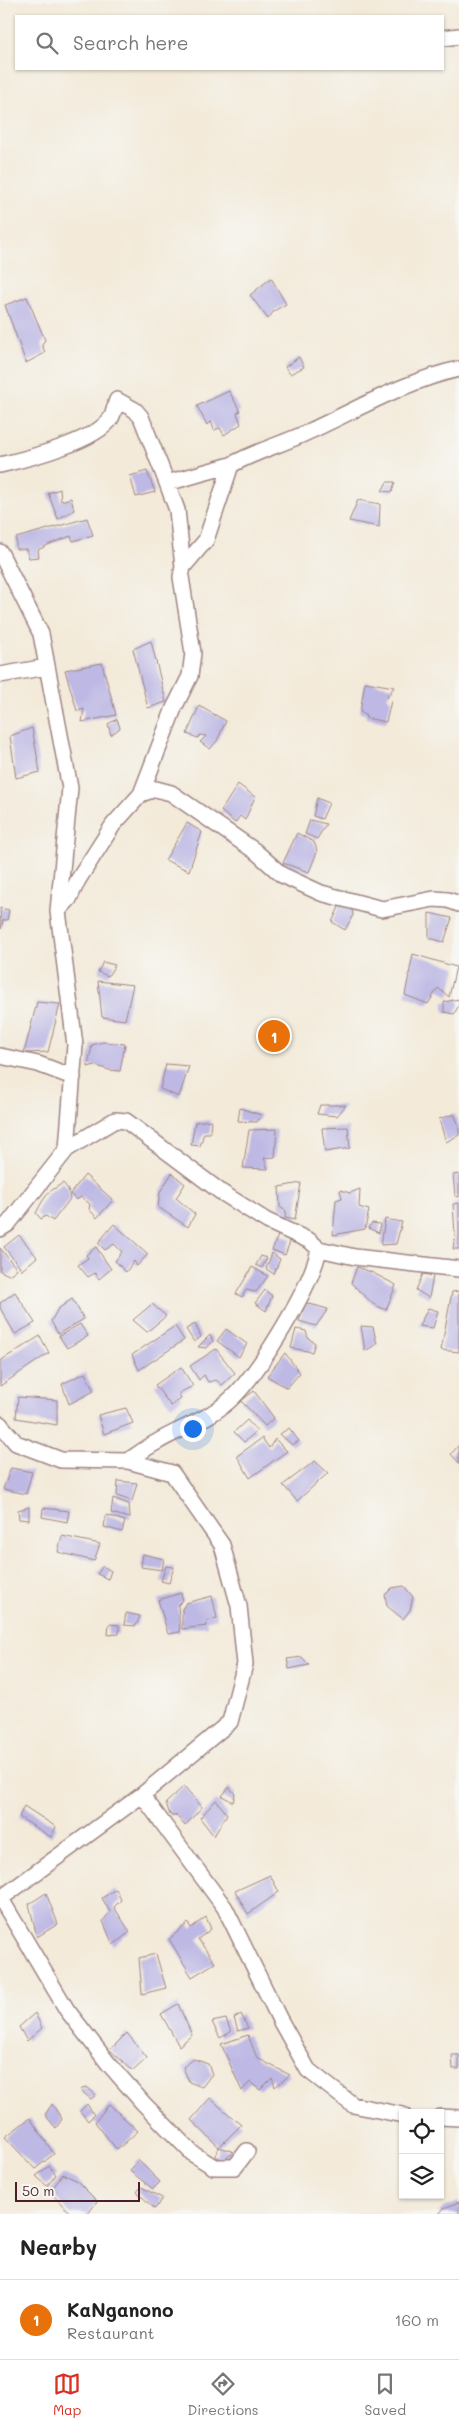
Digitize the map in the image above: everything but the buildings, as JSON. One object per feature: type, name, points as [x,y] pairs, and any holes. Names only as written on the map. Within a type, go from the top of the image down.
[{"type":"street","points":[[444,38],[459,36]]},
{"type":"street","points":[[167,483],[231,465],[306,433],[402,387],[459,369]]},
{"type":"street","points":[[0,466],[58,448],[97,431],[111,418],[117,400],[135,410],[141,417],[177,510],[183,567],[182,577],[193,653],[190,676],[174,708],[141,794],[113,825],[78,880],[69,900],[58,911]]},
{"type":"street","points":[[183,567],[206,540],[231,465]]},
{"type":"street","points":[[0,552],[41,634],[70,788],[58,911],[75,1045],[67,1149]]},
{"type":"street","points":[[0,675],[47,667]]},
{"type":"street","points":[[141,794],[156,789],[171,793],[255,851],[282,875],[321,893],[382,909],[434,899],[448,900],[459,904]]},
{"type":"street","points":[[0,1056],[38,1064],[73,1077]]},
{"type":"street","points":[[0,1229],[8,1224],[67,1149],[115,1120],[126,1121],[221,1192],[267,1221],[310,1241],[319,1249],[355,1257],[459,1269]]},
{"type":"street","points":[[128,1461],[157,1442],[198,1422],[232,1398],[257,1367],[298,1301],[316,1264],[319,1249]]},
{"type":"street","points":[[0,1424],[16,1442],[61,1460],[128,1461],[172,1473],[222,1545],[239,1606],[245,1664],[230,1722],[142,1795],[0,1899],[67,2010],[108,2063],[173,2134],[193,2154],[214,2167],[235,2167],[247,2151]]},
{"type":"street","points":[[142,1795],[225,1908],[280,2020],[308,2070],[352,2105],[399,2114]]},
{"type":"street","points":[[444,2117],[459,2118]]},
{"type":"place","name":"KaNganono","points":[[274,1036]]}]
